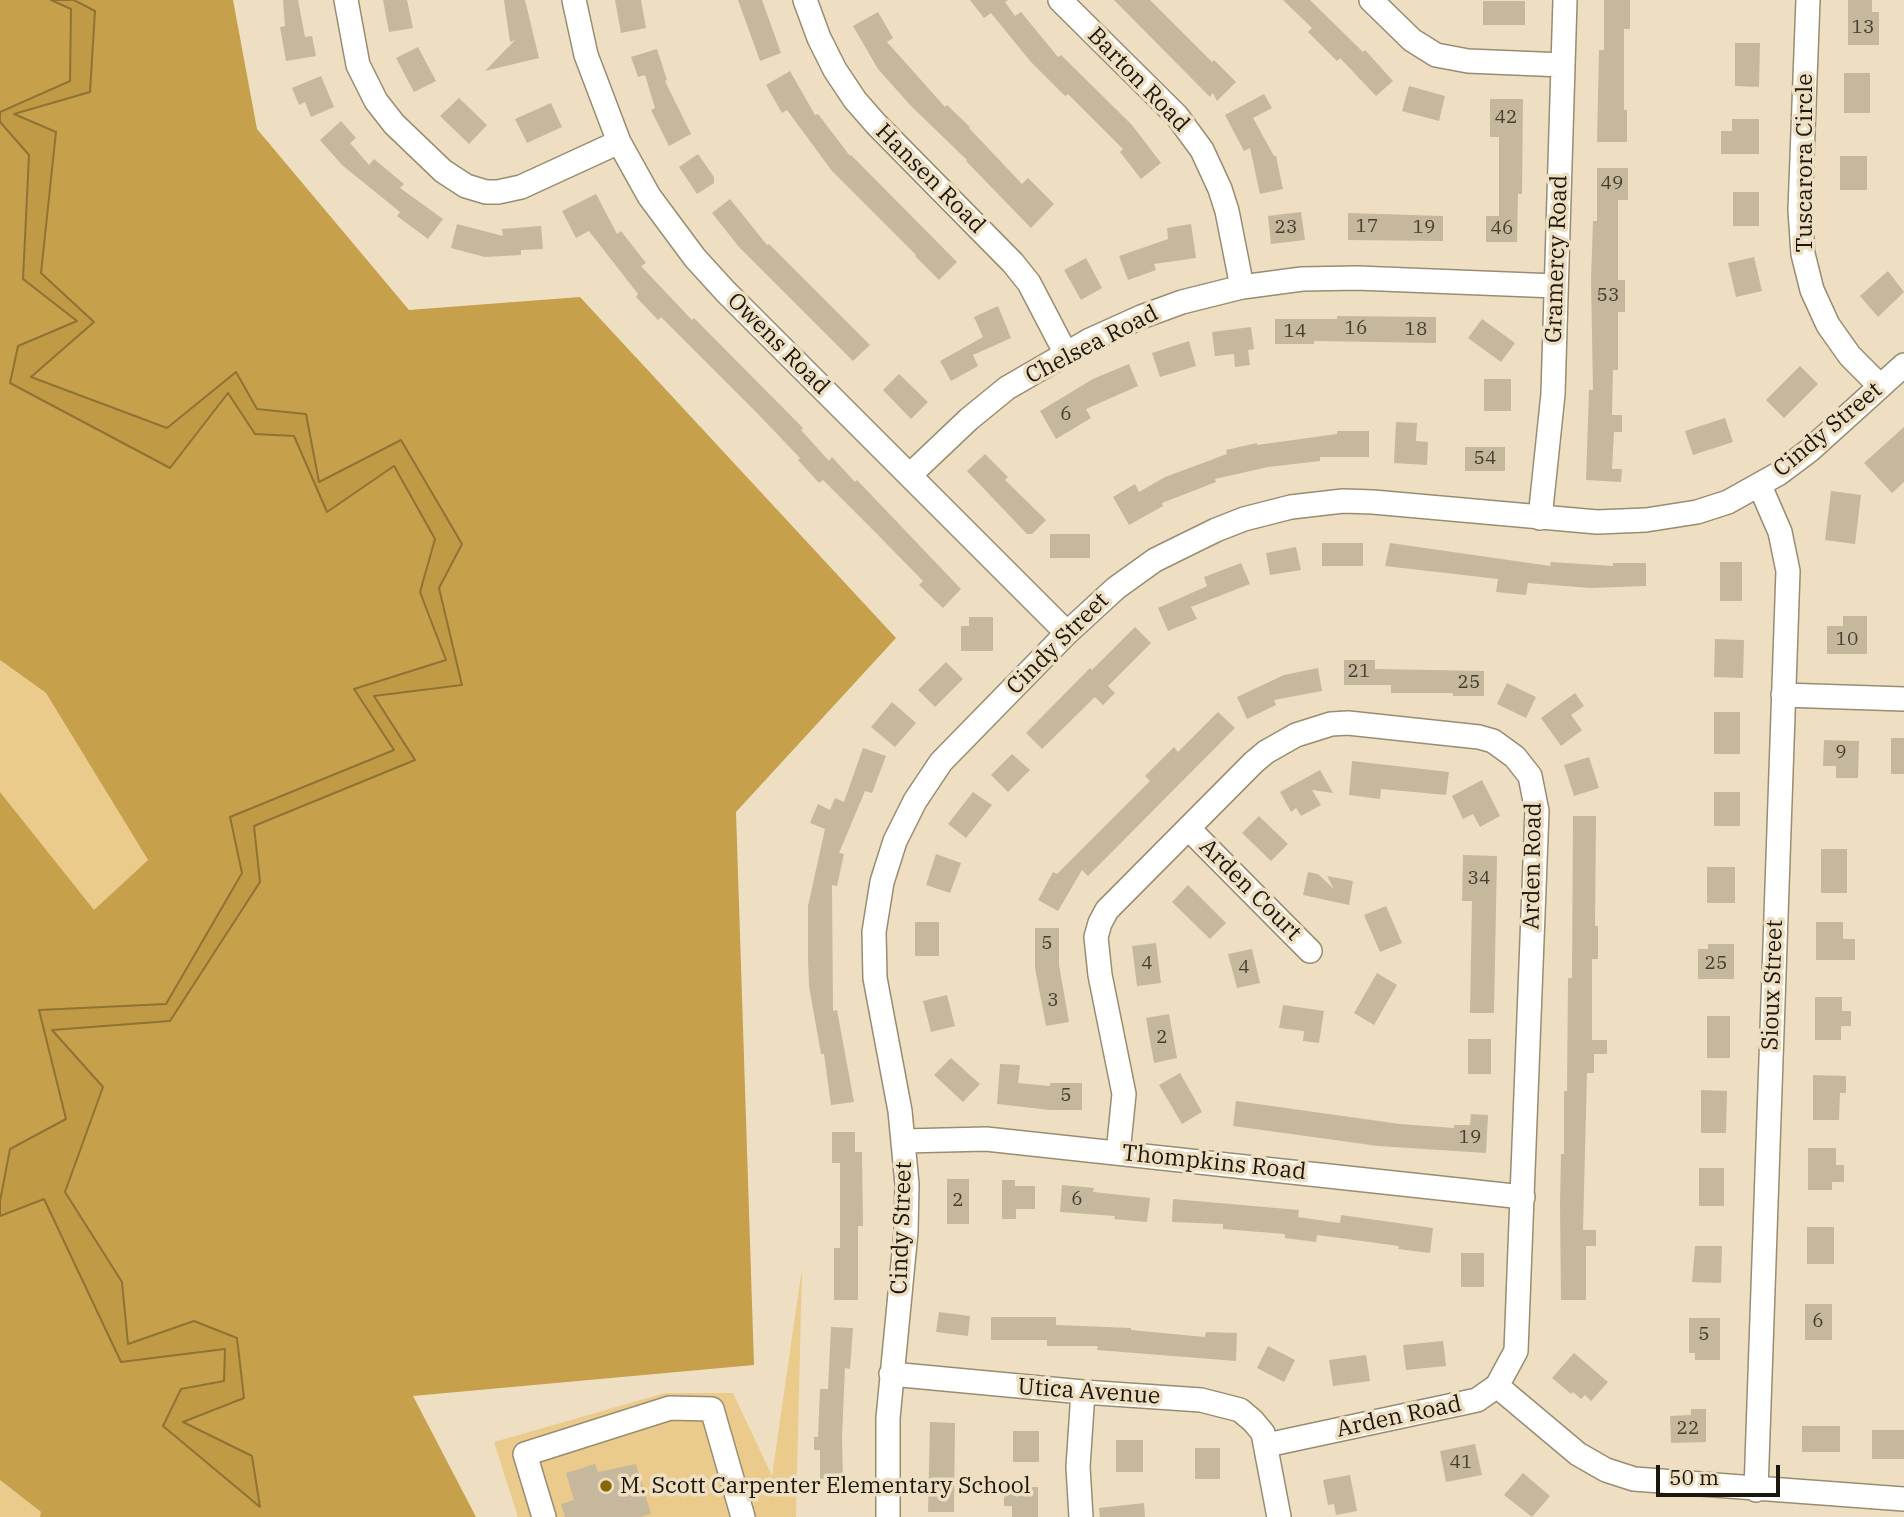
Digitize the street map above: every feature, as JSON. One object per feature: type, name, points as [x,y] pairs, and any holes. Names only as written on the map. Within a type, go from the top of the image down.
[{"type":"street","points":[[346,0],[358,65],[376,101],[394,124],[443,171],[466,186],[486,192],[522,187],[619,142]]},
{"type":"street","name":"Owens Road","points":[[574,0],[586,55],[619,142],[649,196],[695,258],[1067,633]]},
{"type":"street","name":"Hansen Road","points":[[804,0],[835,70],[855,100],[1013,263],[1029,283],[1065,352]]},
{"type":"street","name":"Barton Road","points":[[1060,0],[1177,116],[1202,150],[1227,211],[1242,287]]},
{"type":"street","points":[[1371,0],[1419,46],[1448,59],[1563,65]]},
{"type":"street","name":"Gramercy Road","points":[[1541,518],[1553,394],[1565,0]]},
{"type":"street","name":"Tuscarora Circle","points":[[1808,0],[1800,210],[1802,254],[1812,290],[1828,326],[1837,340],[1880,386]]},
{"type":"street","name":"Chelsea Road","points":[[911,474],[988,402],[1065,352],[1160,309],[1242,287],[1302,279],[1357,278],[1556,286]]},
{"type":"street","name":"Cindy Street","points":[[888,1517],[887,1451],[891,1374],[906,1232],[907,1184],[904,1141],[873,953],[877,908],[888,861],[915,801],[941,762],[1067,633],[1116,587],[1154,560],[1216,530],[1267,512],[1315,504],[1373,502],[1597,522],[1663,518],[1714,507],[1760,486],[1810,450],[1904,365]]},
{"type":"street","name":"Sioux Street","points":[[1756,1489],[1786,558],[1780,532],[1760,486]]},
{"type":"street","points":[[1783,695],[1904,699]]},
{"type":"street","name":"Arden Road","points":[[1118,1153],[1124,1094],[1100,975],[1096,937],[1100,923],[1107,910],[1266,752],[1296,735],[1331,724],[1377,725],[1479,737],[1505,748],[1524,767],[1533,785],[1537,811],[1516,1351],[1497,1386],[1476,1400],[1267,1445]]},
{"type":"street","name":"Arden Court","points":[[1189,829],[1310,951]]},
{"type":"street","name":"Thompkins Road","points":[[904,1141],[986,1139],[1523,1197]]},
{"type":"street","name":"Utica Avenue","points":[[891,1374],[1218,1403],[1240,1410],[1253,1420],[1263,1433],[1267,1445]]},
{"type":"street","points":[[1497,1386],[1578,1454],[1606,1470],[1634,1479],[1904,1499]]},
{"type":"street","points":[[1081,1517],[1078,1467],[1083,1392]]},
{"type":"street","points":[[544,1517],[525,1454],[670,1408],[712,1409],[743,1517]]},
{"type":"street","points":[[1267,1445],[1279,1517]]},
{"type":"shaded area","points":[[0,0],[51,0],[71,9],[70,81],[0,112]]},
{"type":"shaded area","points":[[51,0],[74,0],[95,11],[90,92],[14,114],[56,132],[41,273],[94,322],[31,377],[167,428],[236,372],[257,409],[306,414],[319,482],[401,440],[462,544],[439,588],[462,685],[374,696],[415,760],[254,826],[260,882],[170,1021],[52,1030],[103,1087],[65,1192],[122,1282],[128,1344],[194,1321],[237,1338],[244,1398],[183,1422],[252,1456],[260,1507],[163,1426],[181,1389],[224,1381],[225,1349],[121,1362],[44,1199],[0,1216],[0,1201],[10,1149],[66,1119],[39,1010],[166,1004],[242,873],[230,817],[394,750],[354,689],[446,660],[420,592],[435,539],[394,466],[327,512],[294,436],[255,434],[228,393],[170,468],[10,383],[18,346],[77,321],[23,279],[29,155],[0,122],[0,112],[70,81],[71,9]]},
{"type":"shaded area","points":[[74,0],[233,0],[257,129],[409,310],[580,297],[896,638],[736,812],[754,1365],[413,1396],[476,1517],[40,1517],[41,1512],[0,1480],[0,1216],[44,1198],[121,1361],[225,1348],[224,1381],[181,1389],[163,1425],[260,1506],[182,1421],[244,1398],[237,1338],[194,1321],[128,1345],[122,1282],[65,1192],[103,1087],[52,1030],[170,1021],[260,882],[254,826],[414,760],[374,695],[462,685],[439,588],[462,544],[401,440],[318,482],[305,414],[257,409],[236,373],[167,428],[30,377],[94,322],[41,273],[56,132],[13,114],[90,92],[95,12]]},
{"type":"shaded area","points":[[0,122],[29,154],[23,279],[78,321],[18,346],[10,383],[170,468],[228,393],[255,434],[294,436],[327,512],[395,466],[435,539],[420,592],[446,660],[355,689],[394,750],[231,817],[242,872],[166,1004],[40,1010],[66,1119],[10,1149],[0,1201],[0,792],[94,910],[148,860],[46,693],[0,660]]},
{"type":"shaded area","points":[[0,660],[46,693],[148,860],[94,911],[0,792]]},
{"type":"shaded area","points":[[802,1268],[796,1517],[518,1517],[494,1442],[665,1393],[733,1393],[772,1476]]},
{"type":"shaded area","points":[[0,1480],[42,1513],[40,1517],[0,1517]]},
{"type":"building","points":[[283,0],[298,0],[305,37],[312,36],[316,56],[286,61],[280,27],[285,26]]},
{"type":"building","points":[[383,0],[407,0],[413,28],[389,32]]},
{"type":"building","points":[[504,0],[525,0],[539,58],[485,71],[515,40],[510,42]]},
{"type":"building","points":[[615,0],[641,0],[646,28],[621,33]]},
{"type":"building","points":[[738,0],[762,0],[781,53],[760,61]]},
{"type":"building","points":[[970,0],[1008,0],[1005,2],[1015,16],[1021,12],[1058,57],[1061,55],[1132,125],[1161,163],[1141,179],[1120,152],[1123,149],[1068,94],[1065,96],[1031,62],[991,13],[984,18]]},
{"type":"building","points":[[1114,0],[1150,0],[1236,82],[1217,101],[1213,93],[1210,97]]},
{"type":"building","points":[[1283,0],[1310,0],[1363,52],[1365,50],[1393,81],[1376,96],[1340,58],[1337,61],[1308,32],[1312,28]]},
{"type":"building","points":[[1604,0],[1630,0],[1630,29],[1624,29],[1624,110],[1627,110],[1627,142],[1597,142],[1599,50],[1604,50]]},
{"type":"building","points":[[1848,0],[1872,0],[1872,12],[1879,12],[1879,45],[1848,45]]},
{"type":"building","points":[[1483,1],[1525,1],[1525,25],[1483,25]]},
{"type":"building","points":[[878,12],[893,38],[887,42],[945,107],[947,105],[970,127],[1022,184],[1028,178],[1054,204],[1031,228],[878,69],[853,26]]},
{"type":"building","points":[[1735,43],[1760,43],[1759,87],[1735,86]]},
{"type":"building","points":[[418,47],[436,81],[414,92],[396,58]]},
{"type":"building","points":[[657,49],[667,80],[665,81],[691,134],[669,146],[651,110],[655,108],[645,75],[638,77],[631,57]]},
{"type":"building","points":[[790,71],[815,115],[818,114],[850,156],[957,262],[939,280],[832,171],[787,110],[782,113],[766,85]]},
{"type":"building","points":[[1844,73],[1870,73],[1870,113],[1844,113]]},
{"type":"building","points":[[321,76],[334,107],[311,117],[305,102],[299,105],[292,88]]},
{"type":"building","points":[[1409,86],[1445,96],[1439,121],[1402,111]]},
{"type":"building","points":[[1264,94],[1272,108],[1253,118],[1276,156],[1283,189],[1260,194],[1250,148],[1244,151],[1225,115]]},
{"type":"building","points":[[459,98],[487,125],[469,144],[440,116]]},
{"type":"building","points":[[1490,99],[1523,99],[1522,194],[1518,194],[1517,242],[1486,242],[1486,216],[1499,216],[1499,137],[1490,137]]},
{"type":"building","points":[[551,103],[562,127],[527,143],[515,119]]},
{"type":"building","points":[[1732,119],[1759,119],[1759,154],[1721,154],[1721,131],[1732,131]]},
{"type":"building","points":[[341,121],[356,138],[350,143],[369,165],[374,159],[404,184],[400,188],[443,219],[428,239],[397,216],[400,212],[342,165],[320,140]]},
{"type":"building","points":[[698,154],[714,177],[714,183],[697,194],[679,167]]},
{"type":"building","points":[[1840,156],[1867,156],[1867,190],[1840,190]]},
{"type":"building","points":[[1597,168],[1628,168],[1628,200],[1618,200],[1618,280],[1625,280],[1625,312],[1618,312],[1618,370],[1613,370],[1612,415],[1622,415],[1622,432],[1614,432],[1612,469],[1622,469],[1621,482],[1586,480],[1589,390],[1593,390],[1591,280],[1593,221],[1597,221]]},
{"type":"building","points":[[1733,192],[1759,192],[1759,226],[1733,226]]},
{"type":"building","points":[[596,194],[617,234],[621,231],[646,263],[641,266],[692,320],[694,318],[803,428],[801,430],[829,461],[832,457],[855,482],[857,480],[961,589],[943,608],[919,585],[923,581],[878,535],[823,480],[819,483],[798,460],[800,458],[758,414],[661,317],[658,320],[636,297],[638,294],[589,231],[576,238],[562,211]]},
{"type":"building","points":[[730,199],[767,245],[769,244],[870,345],[853,361],[739,247],[712,213]]},
{"type":"building","points":[[1301,212],[1305,240],[1271,244],[1268,216]]},
{"type":"building","points":[[1348,213],[1443,216],[1443,241],[1348,240]]},
{"type":"building","points":[[457,224],[503,236],[502,229],[541,226],[543,249],[521,250],[521,255],[485,257],[451,248]]},
{"type":"building","points":[[1191,224],[1196,258],[1154,264],[1156,270],[1128,280],[1119,256],[1168,239],[1167,228]]},
{"type":"building","points":[[1754,257],[1762,291],[1736,297],[1728,263]]},
{"type":"building","points":[[1086,258],[1102,288],[1081,300],[1064,270]]},
{"type":"building","points":[[1888,271],[1904,292],[1878,317],[1860,296]]},
{"type":"building","points":[[998,306],[1011,338],[973,355],[978,366],[951,381],[940,361],[983,337],[974,317]]},
{"type":"building","points":[[1337,316],[1436,317],[1436,343],[1314,341],[1314,344],[1275,344],[1275,319],[1337,319]]},
{"type":"building","points":[[1482,319],[1515,343],[1501,362],[1468,338]]},
{"type":"building","points":[[1251,327],[1254,349],[1248,350],[1250,365],[1235,367],[1234,354],[1215,356],[1212,332]]},
{"type":"building","points":[[1189,341],[1196,366],[1160,377],[1152,353]]},
{"type":"building","points":[[1129,364],[1138,386],[1086,409],[1091,418],[1056,439],[1040,411],[1093,379]]},
{"type":"building","points":[[1800,366],[1818,384],[1784,418],[1766,400]]},
{"type":"building","points":[[899,374],[928,402],[911,419],[883,390]]},
{"type":"building","points":[[1484,379],[1511,379],[1511,411],[1484,411]]},
{"type":"building","points":[[1725,418],[1733,442],[1693,455],[1685,431]]},
{"type":"building","points":[[1396,422],[1417,423],[1416,441],[1428,442],[1427,465],[1394,463]]},
{"type":"building","points":[[1904,427],[1904,482],[1892,493],[1864,463]]},
{"type":"building","points":[[1337,431],[1369,431],[1369,457],[1320,457],[1320,461],[1268,467],[1215,479],[1216,482],[1162,503],[1163,506],[1129,525],[1113,497],[1135,484],[1139,492],[1165,477],[1227,454],[1226,450],[1257,443],[1337,434]]},
{"type":"building","points":[[1465,447],[1505,447],[1505,471],[1465,471]]},
{"type":"building","points":[[985,454],[1008,477],[1005,480],[1046,520],[1032,534],[1027,534],[967,471]]},
{"type":"building","points":[[1831,491],[1861,495],[1855,544],[1825,540]]},
{"type":"building","points":[[1050,534],[1090,534],[1090,558],[1050,558]]},
{"type":"building","points":[[1322,543],[1363,543],[1363,566],[1322,566]]},
{"type":"building","points":[[1390,543],[1550,566],[1551,562],[1613,566],[1613,563],[1646,563],[1646,586],[1590,588],[1528,583],[1526,595],[1496,592],[1498,579],[1385,566]]},
{"type":"building","points":[[1296,547],[1301,570],[1270,575],[1266,553]]},
{"type":"building","points":[[1720,562],[1742,562],[1742,601],[1720,601]]},
{"type":"building","points":[[1241,563],[1250,584],[1191,607],[1197,619],[1168,631],[1158,608],[1207,586],[1204,577]]},
{"type":"building","points":[[1843,616],[1867,616],[1867,654],[1827,654],[1827,626],[1843,626]]},
{"type":"building","points":[[969,617],[993,617],[993,651],[961,651],[961,626],[969,626]]},
{"type":"building","points":[[1135,627],[1151,643],[1108,686],[1115,693],[1103,705],[1095,697],[1042,749],[1026,733]]},
{"type":"building","points":[[1715,639],[1744,640],[1743,678],[1714,677]]},
{"type":"building","points":[[1344,660],[1375,660],[1375,669],[1484,671],[1484,696],[1391,693],[1391,685],[1344,685]]},
{"type":"building","points":[[946,662],[963,679],[935,707],[918,690]]},
{"type":"building","points":[[1318,668],[1322,691],[1274,700],[1276,705],[1247,719],[1237,697],[1284,675]]},
{"type":"building","points":[[1507,683],[1536,697],[1526,718],[1497,704]]},
{"type":"building","points":[[1575,693],[1584,706],[1571,715],[1582,730],[1561,746],[1541,718]]},
{"type":"building","points":[[892,702],[916,723],[895,747],[871,727]]},
{"type":"building","points":[[1218,712],[1235,728],[1088,876],[1082,870],[1058,911],[1038,900],[1053,872],[1057,874],[1150,781],[1145,776],[1174,747],[1178,752]]},
{"type":"building","points":[[1714,712],[1740,712],[1740,754],[1714,754]]},
{"type":"building","points":[[1891,738],[1904,738],[1904,774],[1891,774]]},
{"type":"building","points":[[1824,740],[1859,741],[1858,778],[1836,778],[1836,766],[1823,766]]},
{"type":"building","points":[[863,748],[886,756],[872,793],[865,791],[839,853],[844,854],[837,886],[832,885],[833,1011],[837,1010],[854,1102],[831,1105],[824,1054],[821,1054],[809,986],[808,959],[808,906],[825,829],[810,823],[818,804],[830,810],[835,798],[844,802]]},
{"type":"building","points":[[1012,754],[1030,770],[1008,792],[991,775]]},
{"type":"building","points":[[1589,757],[1599,788],[1574,796],[1564,765]]},
{"type":"building","points":[[1352,761],[1449,772],[1446,795],[1381,789],[1380,799],[1349,795]]},
{"type":"building","points":[[1320,770],[1333,793],[1312,790],[1321,805],[1301,816],[1296,808],[1291,812],[1280,792]]},
{"type":"building","points":[[1482,780],[1500,816],[1480,827],[1473,814],[1463,819],[1452,796]]},
{"type":"building","points":[[973,792],[992,805],[966,838],[948,824]]},
{"type":"building","points":[[1714,792],[1740,792],[1740,826],[1714,826]]},
{"type":"building","points":[[1259,816],[1288,844],[1271,861],[1242,833]]},
{"type":"building","points":[[1573,816],[1596,816],[1595,926],[1598,926],[1598,959],[1592,959],[1592,1040],[1607,1040],[1607,1054],[1594,1054],[1594,1073],[1587,1073],[1583,1230],[1596,1230],[1596,1246],[1586,1246],[1586,1300],[1561,1300],[1561,1154],[1564,1154],[1564,1091],[1567,1091],[1568,978],[1572,978]]},
{"type":"building","points":[[1821,849],[1847,849],[1847,893],[1821,893]]},
{"type":"building","points":[[936,854],[961,863],[950,893],[926,885]]},
{"type":"building","points":[[1463,855],[1497,856],[1494,1013],[1470,1013],[1472,901],[1462,901]]},
{"type":"building","points":[[1707,867],[1735,867],[1735,903],[1707,903]]},
{"type":"building","points":[[1308,872],[1318,874],[1334,889],[1327,876],[1353,881],[1349,905],[1303,895]]},
{"type":"building","points":[[1188,885],[1226,923],[1210,939],[1172,902]]},
{"type":"building","points":[[1386,906],[1402,943],[1380,952],[1364,915]]},
{"type":"building","points":[[915,922],[939,922],[939,956],[915,956]]},
{"type":"building","points":[[1816,922],[1843,922],[1843,939],[1855,939],[1855,960],[1816,960]]},
{"type":"building","points":[[1035,928],[1059,928],[1059,965],[1069,1022],[1046,1026],[1035,968]]},
{"type":"building","points":[[1156,943],[1161,983],[1137,986],[1132,946]]},
{"type":"building","points":[[1708,944],[1734,944],[1734,979],[1698,979],[1698,949],[1708,949]]},
{"type":"building","points":[[1252,949],[1260,983],[1237,988],[1228,954]]},
{"type":"building","points":[[1377,973],[1397,985],[1374,1025],[1354,1013]]},
{"type":"building","points":[[947,995],[955,1026],[931,1032],[923,1001]]},
{"type":"building","points":[[1815,997],[1842,997],[1842,1011],[1851,1011],[1851,1026],[1841,1026],[1841,1040],[1815,1040]]},
{"type":"building","points":[[1283,1005],[1324,1011],[1319,1043],[1303,1041],[1304,1031],[1279,1028]]},
{"type":"building","points":[[1169,1014],[1177,1058],[1154,1063],[1146,1018]]},
{"type":"building","points":[[1707,1016],[1730,1016],[1730,1058],[1707,1058]]},
{"type":"building","points":[[1468,1039],[1491,1039],[1491,1074],[1468,1074]]},
{"type":"building","points":[[951,1058],[980,1084],[963,1102],[934,1075]]},
{"type":"building","points":[[1000,1064],[1020,1065],[1018,1083],[1050,1086],[1050,1083],[1082,1083],[1082,1110],[1050,1110],[997,1104]]},
{"type":"building","points":[[1180,1073],[1202,1112],[1182,1124],[1159,1085]]},
{"type":"building","points":[[1813,1075],[1846,1076],[1846,1093],[1840,1093],[1839,1120],[1813,1120]]},
{"type":"building","points":[[1701,1090],[1727,1091],[1726,1133],[1701,1133]]},
{"type":"building","points":[[1236,1101],[1400,1124],[1454,1128],[1454,1125],[1470,1125],[1471,1114],[1488,1115],[1486,1153],[1378,1146],[1233,1126]]},
{"type":"building","points":[[832,1132],[855,1132],[855,1152],[862,1152],[863,1226],[858,1226],[858,1300],[834,1300],[834,1248],[840,1248],[840,1163],[832,1163]]},
{"type":"building","points":[[1808,1148],[1836,1148],[1836,1165],[1844,1165],[1844,1182],[1832,1182],[1832,1190],[1808,1190]]},
{"type":"building","points":[[1699,1168],[1724,1168],[1724,1206],[1699,1206]]},
{"type":"building","points":[[947,1179],[969,1179],[969,1224],[947,1224]]},
{"type":"building","points":[[1002,1180],[1015,1180],[1015,1186],[1035,1186],[1035,1209],[1016,1209],[1016,1219],[1002,1219]]},
{"type":"building","points":[[1062,1185],[1094,1188],[1093,1192],[1150,1198],[1147,1222],[1114,1219],[1115,1216],[1060,1212]]},
{"type":"building","points":[[1173,1199],[1299,1210],[1298,1217],[1340,1223],[1341,1215],[1433,1228],[1430,1253],[1317,1235],[1316,1242],[1285,1238],[1285,1234],[1223,1229],[1223,1224],[1172,1222]]},
{"type":"building","points":[[1807,1227],[1834,1227],[1834,1264],[1807,1264]]},
{"type":"building","points":[[1695,1246],[1722,1246],[1721,1283],[1692,1282]]},
{"type":"building","points":[[1461,1253],[1484,1253],[1484,1287],[1461,1287]]},
{"type":"building","points":[[1805,1304],[1832,1304],[1832,1340],[1805,1340]]},
{"type":"building","points":[[939,1312],[970,1316],[968,1336],[936,1332]]},
{"type":"building","points":[[991,1317],[1056,1317],[1056,1325],[1131,1328],[1205,1337],[1206,1332],[1237,1333],[1236,1361],[1097,1350],[1098,1346],[1047,1346],[1047,1340],[991,1340]]},
{"type":"building","points":[[1689,1318],[1720,1318],[1720,1360],[1695,1360],[1695,1353],[1689,1353]]},
{"type":"building","points":[[831,1327],[853,1328],[850,1369],[845,1368],[843,1479],[820,1479],[820,1450],[814,1450],[814,1437],[818,1437],[820,1389],[828,1389]]},
{"type":"building","points":[[1443,1341],[1446,1366],[1406,1370],[1403,1345]]},
{"type":"building","points":[[1268,1346],[1295,1360],[1284,1382],[1257,1368]]},
{"type":"building","points":[[1574,1353],[1608,1382],[1591,1401],[1585,1395],[1581,1399],[1573,1392],[1571,1394],[1552,1378]]},
{"type":"building","points":[[1366,1355],[1370,1381],[1333,1386],[1329,1360]]},
{"type":"building","points":[[1691,1409],[1706,1409],[1706,1442],[1671,1443],[1670,1416],[1691,1415]]},
{"type":"building","points":[[930,1422],[955,1423],[954,1512],[928,1512]]},
{"type":"building","points":[[1802,1426],[1840,1426],[1840,1452],[1802,1452]]},
{"type":"building","points":[[1872,1430],[1904,1430],[1904,1459],[1872,1459]]},
{"type":"building","points":[[1013,1431],[1039,1431],[1039,1462],[1013,1462]]},
{"type":"building","points":[[1116,1440],[1143,1440],[1143,1472],[1116,1472]]},
{"type":"building","points":[[1475,1444],[1482,1475],[1446,1482],[1440,1451]]},
{"type":"building","points":[[1195,1448],[1220,1448],[1220,1479],[1195,1479]]},
{"type":"building","name":"M. Scott Carpenter Elementary School","points":[[595,1464],[598,1472],[636,1464],[651,1514],[641,1517],[565,1517],[561,1504],[574,1500],[566,1473]]},
{"type":"building","points":[[1523,1473],[1550,1496],[1532,1517],[1504,1495]]},
{"type":"building","points":[[1350,1475],[1357,1511],[1336,1515],[1334,1504],[1328,1505],[1323,1480]]},
{"type":"building","points":[[1004,1487],[1038,1487],[1038,1517],[1012,1517],[1012,1506],[1004,1506]]},
{"type":"building","points":[[1144,1503],[1145,1517],[1100,1517],[1099,1508]]},
{"type":"place","name":"M. Scott Carpenter Elementary School","points":[[606,1486]]}]
